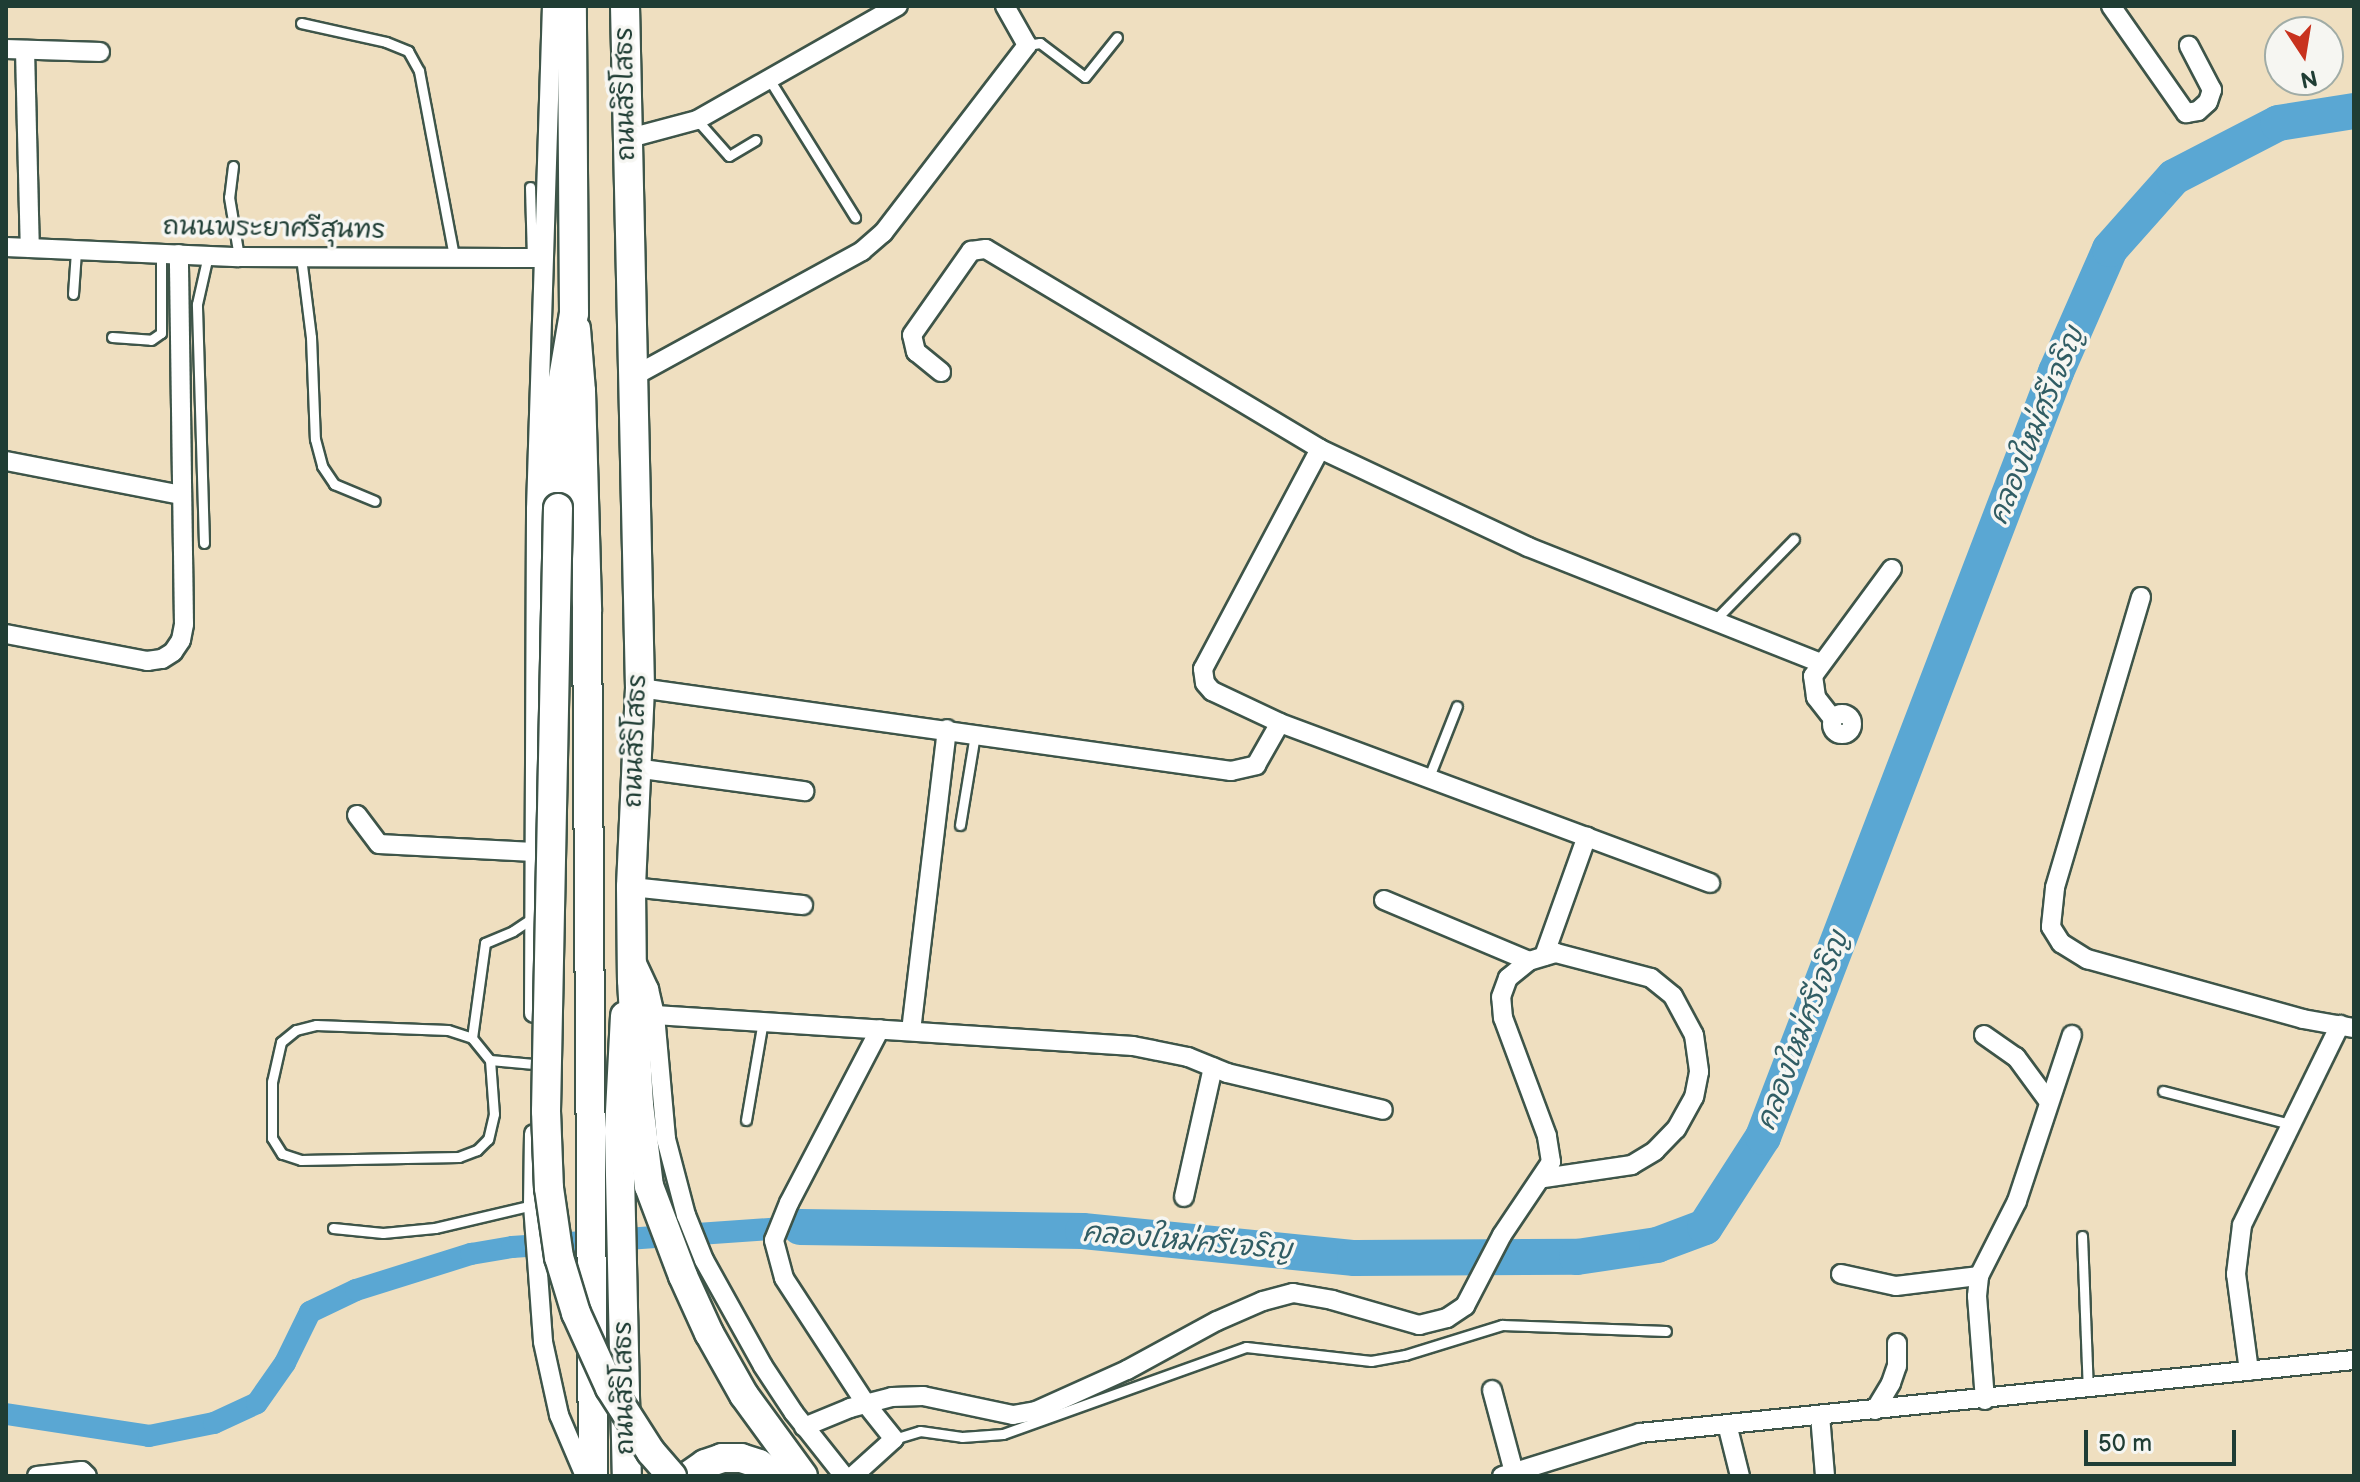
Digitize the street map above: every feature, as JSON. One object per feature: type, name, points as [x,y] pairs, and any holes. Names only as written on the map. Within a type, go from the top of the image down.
[{"type":"main road","name":"ถนนสิริโสธร","points":[[572,6],[574,313],[581,391],[587,611],[593,1476]]},
{"type":"main road","name":"ถนนสิริโสธร","points":[[625,6],[640,688],[631,887],[632,980],[623,1028],[619,1131],[627,1476]]},
{"type":"main road","points":[[574,313],[561,390],[546,1111],[549,1188],[559,1257],[576,1313],[610,1388],[651,1452],[672,1476]]},
{"type":"main road","points":[[632,980],[644,1146],[649,1186],[661,1221],[709,1333],[744,1395],[803,1476]]},
{"type":"main road","points":[[688,1476],[705,1464],[722,1458],[750,1461],[775,1476]]},
{"type":"street","points":[[552,6],[537,258],[533,1205],[543,1342],[559,1415],[585,1476]]},
{"type":"street","points":[[626,139],[697,120],[898,6]]},
{"type":"street","points":[[634,376],[862,251],[883,233],[1027,45],[1005,6]]},
{"type":"street","points":[[2111,6],[2186,113],[2198,111],[2208,102],[2212,90],[2189,46]]},
{"type":"street","points":[[30,248],[15,49],[100,52]]},
{"type":"street","name":"ถนนพระยาศรีสุนทร","points":[[6,247],[239,257],[537,258]]},
{"type":"street","points":[[941,372],[916,352],[912,335],[971,251],[986,249],[1320,449],[1528,547],[1821,663]]},
{"type":"street","points":[[6,634],[147,661],[162,659],[173,652],[181,640],[184,624],[181,487],[170,254]]},
{"type":"street","points":[[1320,449],[1203,669],[1205,683],[1212,691],[1280,723],[1710,883]]},
{"type":"street","points":[[6,461],[181,487]]},
{"type":"street","points":[[1833,719],[1812,684],[1821,663],[1892,569]]},
{"type":"street","points":[[2141,597],[2055,888],[2051,927],[2061,943],[2087,959],[2303,1019],[2347,1027],[2290,1124],[2242,1225],[2236,1274],[2249,1371]]},
{"type":"street","points":[[640,688],[1231,771],[1256,765],[1280,723]]},
{"type":"street","points":[[911,1031],[947,729]]},
{"type":"street","points":[[635,768],[804,791]]},
{"type":"street","points":[[357,815],[379,844],[534,852]]},
{"type":"street","points":[[1536,959],[1587,836]]},
{"type":"street","points":[[631,887],[803,905]]},
{"type":"street","points":[[1384,900],[1536,959]]},
{"type":"street","points":[[632,949],[649,989],[655,1015],[666,1139],[686,1215],[729,1308],[804,1427],[844,1476]]},
{"type":"street","points":[[804,1427],[892,1397],[923,1396],[1013,1415],[1036,1411],[1079,1393],[1178,1339],[1263,1301],[1293,1293],[1332,1300],[1419,1325],[1447,1318],[1465,1306],[1502,1235],[1544,1178],[1549,1144],[1503,1018],[1501,997],[1508,978],[1536,959],[1556,953],[1651,978],[1673,996],[1694,1035],[1699,1072],[1694,1097],[1676,1129],[1655,1151],[1632,1165],[1544,1178]]},
{"type":"street","points":[[655,1015],[1133,1046],[1188,1057],[1213,1067],[1383,1110]]},
{"type":"street","points":[[853,1476],[894,1439],[866,1404],[784,1278],[776,1259],[774,1240],[789,1203],[880,1029]]},
{"type":"street","points":[[1984,1035],[2016,1057],[2049,1102]]},
{"type":"street","points":[[1985,1400],[1977,1296],[1979,1276],[2017,1201],[2072,1035]]},
{"type":"street","points":[[1184,1197],[1213,1067]]},
{"type":"street","points":[[1841,1274],[1896,1286],[1979,1276]]},
{"type":"street","points":[[1875,1410],[1897,1366],[1897,1343]]},
{"type":"street","points":[[1492,1390],[1508,1474],[1640,1433],[2354,1360]]},
{"type":"street","points":[[1820,1415],[1825,1476]]},
{"type":"street","points":[[1727,1424],[1740,1476]]},
{"type":"street","points":[[37,1476],[82,1471],[87,1476]]},
{"type":"lane","points":[[301,23],[386,42],[408,51],[419,71],[454,257]]},
{"type":"lane","points":[[1027,45],[1040,43],[1085,77],[1117,37]]},
{"type":"lane","points":[[769,79],[855,217]]},
{"type":"lane","points":[[697,120],[729,156],[756,140]]},
{"type":"lane","points":[[233,166],[229,197],[239,257]]},
{"type":"lane","points":[[530,187],[537,258]]},
{"type":"lane","points":[[73,294],[76,251]]},
{"type":"lane","points":[[112,337],[151,340],[161,333],[170,254]]},
{"type":"lane","points":[[204,543],[197,304],[208,255]]},
{"type":"lane","points":[[301,257],[311,337],[315,439],[322,466],[334,484],[375,501]]},
{"type":"lane","points":[[181,487],[202,480]]},
{"type":"lane","points":[[1715,620],[1794,539]]},
{"type":"lane","points":[[1429,777],[1457,706]]},
{"type":"lane","points":[[960,825],[975,734]]},
{"type":"lane","points":[[472,1038],[485,943],[513,931],[535,916]]},
{"type":"lane","points":[[746,1120],[763,1021]]},
{"type":"lane","points":[[316,1025],[448,1030],[472,1038],[490,1060],[494,1114],[488,1139],[477,1150],[459,1157],[301,1160],[282,1154],[272,1138],[272,1082],[281,1042],[296,1030],[316,1025]]},
{"type":"lane","points":[[490,1060],[534,1064]]},
{"type":"lane","points":[[2163,1091],[2290,1124]]},
{"type":"lane","points":[[333,1228],[383,1233],[435,1228],[533,1205]]},
{"type":"lane","points":[[2082,1236],[2088,1389]]},
{"type":"lane","points":[[894,1439],[920,1431],[962,1437],[1003,1434],[1246,1347],[1371,1361],[1405,1355],[1502,1325],[1666,1331]]},
{"type":"waterway","name":"คลองใหม่ศรีเจริญ","points":[[800,1227],[1083,1231],[1355,1258],[1577,1257],[1657,1245],[1705,1227],[1763,1137],[2056,372],[2110,249],[2174,177],[2278,123],[2354,111]]},
{"type":"waterway","points":[[6,1414],[149,1436],[214,1423],[257,1403],[285,1363],[310,1312],[356,1290],[471,1254],[512,1247],[800,1227]]}]
